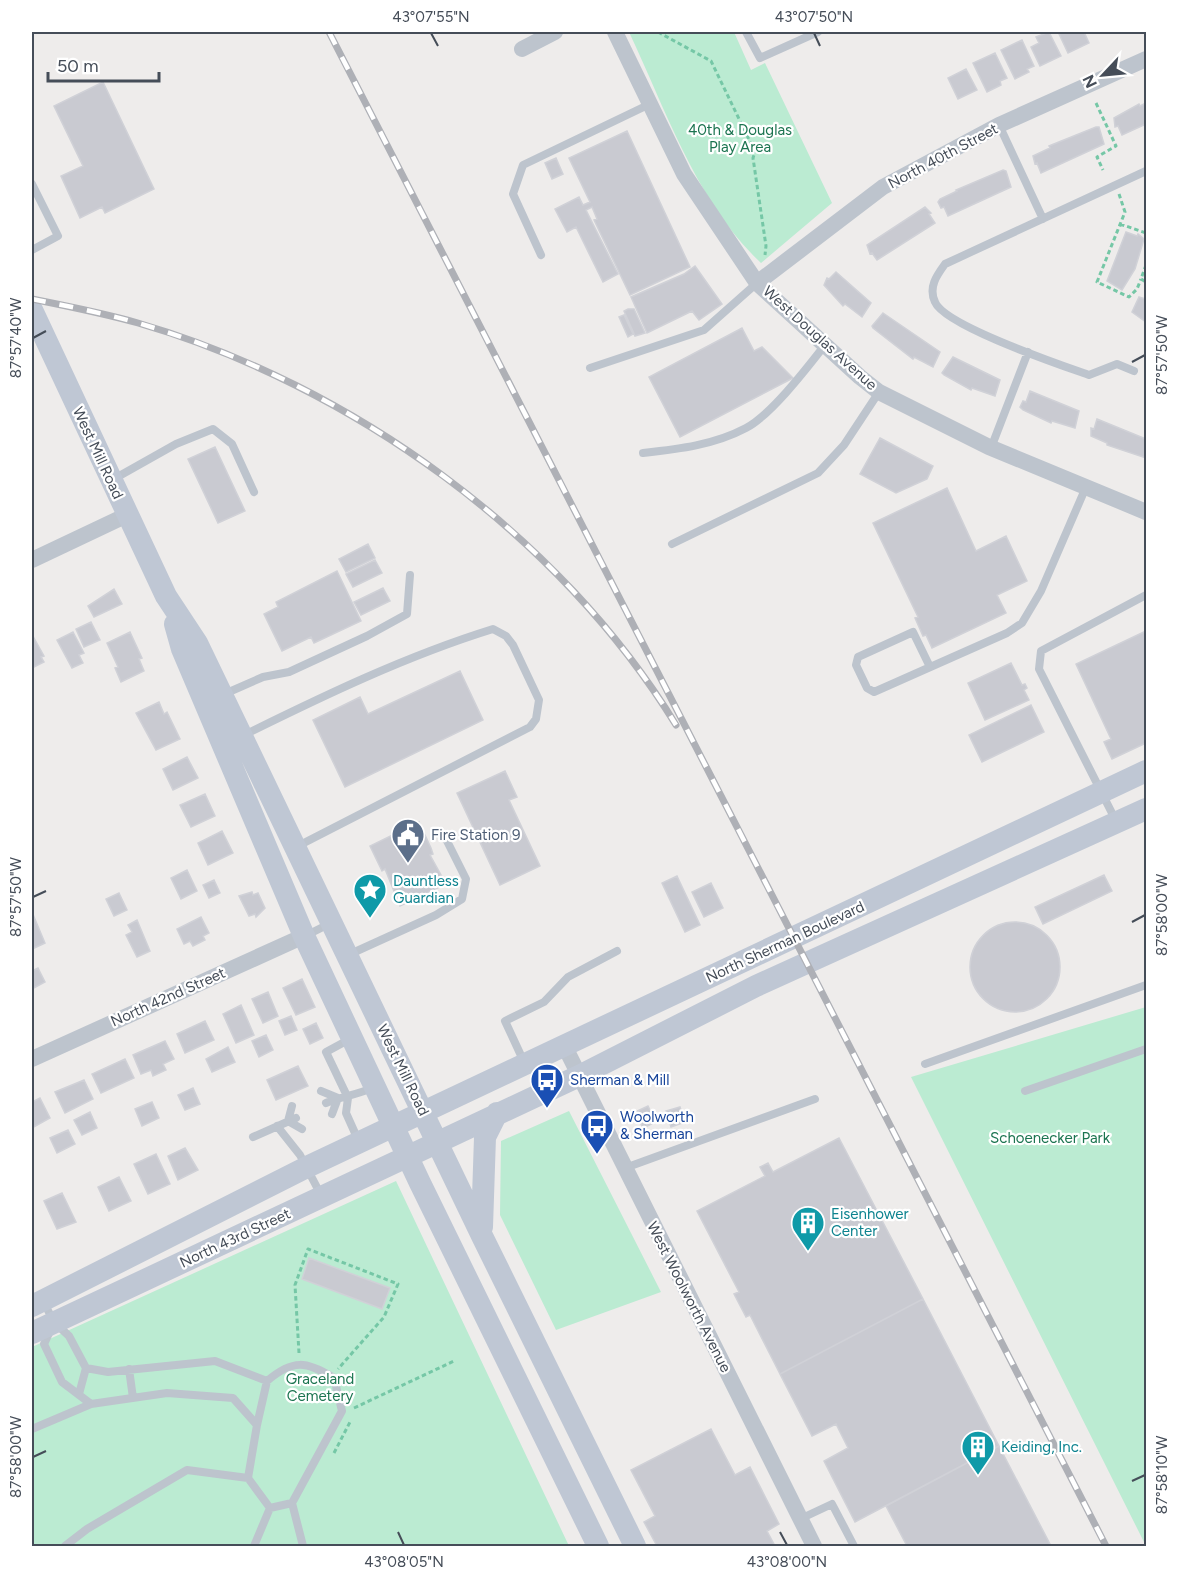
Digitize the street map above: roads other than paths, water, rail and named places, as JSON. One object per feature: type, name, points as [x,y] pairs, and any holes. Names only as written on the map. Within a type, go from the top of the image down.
[{"type":"main road","name":"West Mill Road","points":[[32,310],[166,596],[197,643],[483,1238],[635,1546]]},
{"type":"main road","name":"West Mill Road","points":[[166,596],[182,649],[304,936],[407,1157],[597,1546]]},
{"type":"main road","name":"North Sherman Boulevard","points":[[423,1113],[1146,771]]},
{"type":"main road","name":"North Sherman Boulevard","points":[[438,1143],[579,1076],[756,986],[1146,809]]},
{"type":"main road","name":"North 43rd Street","points":[[37,1304],[307,1167],[423,1113]]},
{"type":"main road","points":[[483,1238],[481,1192],[485,1137],[497,1113]]},
{"type":"main road","name":"North 43rd Street","points":[[32,1333],[438,1143]]},
{"type":"street","points":[[522,49],[555,32]]},
{"type":"street","name":"West Douglas Avenue","points":[[615,32],[684,174],[758,283],[825,345],[879,392],[992,448],[1146,512]]},
{"type":"street","name":"North 40th Street","points":[[758,283],[883,187],[999,125],[1146,59]]},
{"type":"street","points":[[32,560],[128,515]]},
{"type":"street","name":"North 42nd Street","points":[[32,1059],[304,936]]},
{"type":"street","name":"West Woolworth Avenue","points":[[565,1047],[814,1546]]},
{"type":"lane","points":[[746,32],[760,58],[818,32]]},
{"type":"lane","points":[[541,255],[513,194],[523,165],[650,104]]},
{"type":"lane","points":[[999,125],[1043,219]]},
{"type":"lane","points":[[1134,371],[1117,364],[1089,375],[1028,352],[943,314],[935,302],[932,288],[935,278],[945,264],[1146,171]]},
{"type":"lane","points":[[32,184],[58,236],[32,250]]},
{"type":"lane","points":[[590,368],[704,330],[758,283]]},
{"type":"lane","points":[[644,453],[713,442],[748,427],[804,372],[825,345]]},
{"type":"lane","points":[[992,448],[1028,352]]},
{"type":"lane","points":[[672,544],[818,473],[844,445],[879,392]]},
{"type":"lane","points":[[111,480],[176,444],[213,429],[232,444],[254,492]]},
{"type":"lane","points":[[930,668],[913,632],[858,657],[856,665],[867,688],[874,692],[930,668],[1007,633],[1022,622],[1041,591],[1086,487]]},
{"type":"lane","points":[[222,695],[263,677],[289,672],[368,636],[406,614],[410,575]]},
{"type":"lane","points":[[1116,823],[1039,669],[1038,661],[1041,651],[1146,595]]},
{"type":"lane","points":[[242,736],[345,686],[457,640],[493,629],[506,636],[513,645],[539,700],[536,719],[530,727],[296,847]]},
{"type":"lane","points":[[348,955],[436,915],[462,899],[466,879],[445,837]]},
{"type":"lane","points":[[304,936],[332,923]]},
{"type":"lane","points":[[526,1065],[505,1021],[544,1002],[568,977],[617,951]]},
{"type":"lane","points":[[925,1064],[1146,985]]},
{"type":"lane","points":[[352,1038],[326,1052],[348,1098],[346,1113],[360,1143]]},
{"type":"lane","points":[[1025,1091],[1146,1049]]},
{"type":"lane","points":[[321,1091],[338,1098],[348,1098],[374,1086]]},
{"type":"lane","points":[[326,1103],[338,1098]]},
{"type":"lane","points":[[332,1114],[338,1098]]},
{"type":"lane","points":[[625,1168],[815,1099]]},
{"type":"lane","points":[[292,1106],[292,1119],[302,1129]]},
{"type":"lane","points":[[253,1137],[292,1119]]},
{"type":"lane","points":[[277,1126],[307,1167],[322,1197]]},
{"type":"lane","points":[[37,1304],[69,1336],[86,1368],[79,1394]]},
{"type":"lane","points":[[54,1322],[44,1344],[62,1382],[91,1404]]},
{"type":"lane","points":[[86,1368],[108,1372],[215,1361],[267,1381]]},
{"type":"lane","points":[[270,1508],[248,1478],[267,1381],[285,1366],[312,1365],[334,1378],[342,1411],[292,1503],[303,1546]]},
{"type":"lane","points":[[129,1369],[133,1398]]},
{"type":"lane","points":[[32,1429],[91,1404],[166,1393],[233,1398],[257,1425]]},
{"type":"lane","points":[[65,1546],[87,1529],[187,1470],[248,1478]]},
{"type":"lane","points":[[270,1508],[292,1503]]},
{"type":"lane","points":[[800,1520],[832,1504],[854,1546]]},
{"type":"lane","points":[[254,1546],[270,1508]]},
{"type":"railway","points":[[329,32],[1106,1546]]},
{"type":"railway","points":[[32,299],[138,323],[218,350],[296,385],[371,427],[443,476],[511,531],[573,591],[628,656],[676,725]]},
{"type":"place","name":"Fire Station 9","points":[[408,864]]},
{"type":"place","name":"Dauntless Guardian","points":[[370,919]]},
{"type":"place","name":"Sherman & Mill","points":[[547,1109]]},
{"type":"place","name":"Woolworth & Sherman","points":[[597,1155]]},
{"type":"place","name":"Eisenhower Center","points":[[808,1252]]},
{"type":"place","name":"Keiding, Inc.","points":[[978,1476]]},
{"type":"park label","name":"40th & Douglas Play Area","points":[[740,138]]},
{"type":"park label","name":"Schoenecker Park","points":[[1050,1138]]},
{"type":"park label","name":"Graceland Cemetery","points":[[320,1388]]}]
